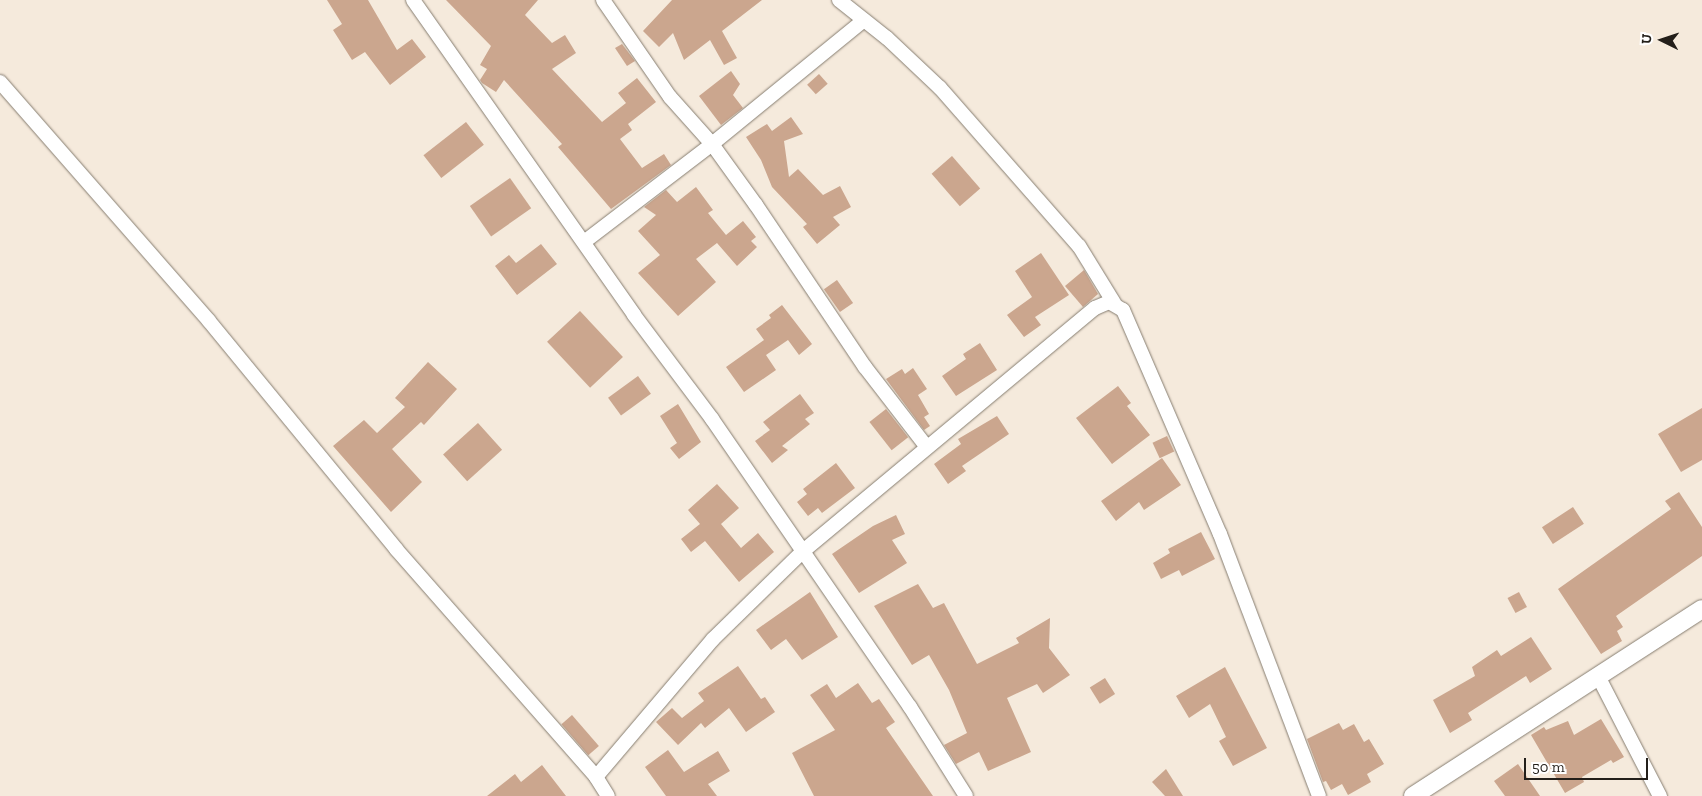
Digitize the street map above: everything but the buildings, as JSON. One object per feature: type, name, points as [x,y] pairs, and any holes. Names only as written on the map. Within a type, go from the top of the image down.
[{"type":"street","points":[[413,0],[712,420],[910,707],[966,796]]},
{"type":"street","points":[[603,0],[670,97],[712,144],[865,367],[926,446]]},
{"type":"street","points":[[839,0],[940,88],[1079,246],[1114,303],[1123,310],[1220,534],[1319,796]]},
{"type":"street","points":[[584,242],[712,144],[864,20]]},
{"type":"street","points":[[0,82],[209,321],[396,549],[596,777],[608,796]]},
{"type":"street","points":[[596,777],[714,639],[802,552],[926,446],[1099,304],[1114,303]]},
{"type":"street","points":[[1413,796],[1599,678],[1702,609]]},
{"type":"street","points":[[1599,678],[1660,796]]}]
